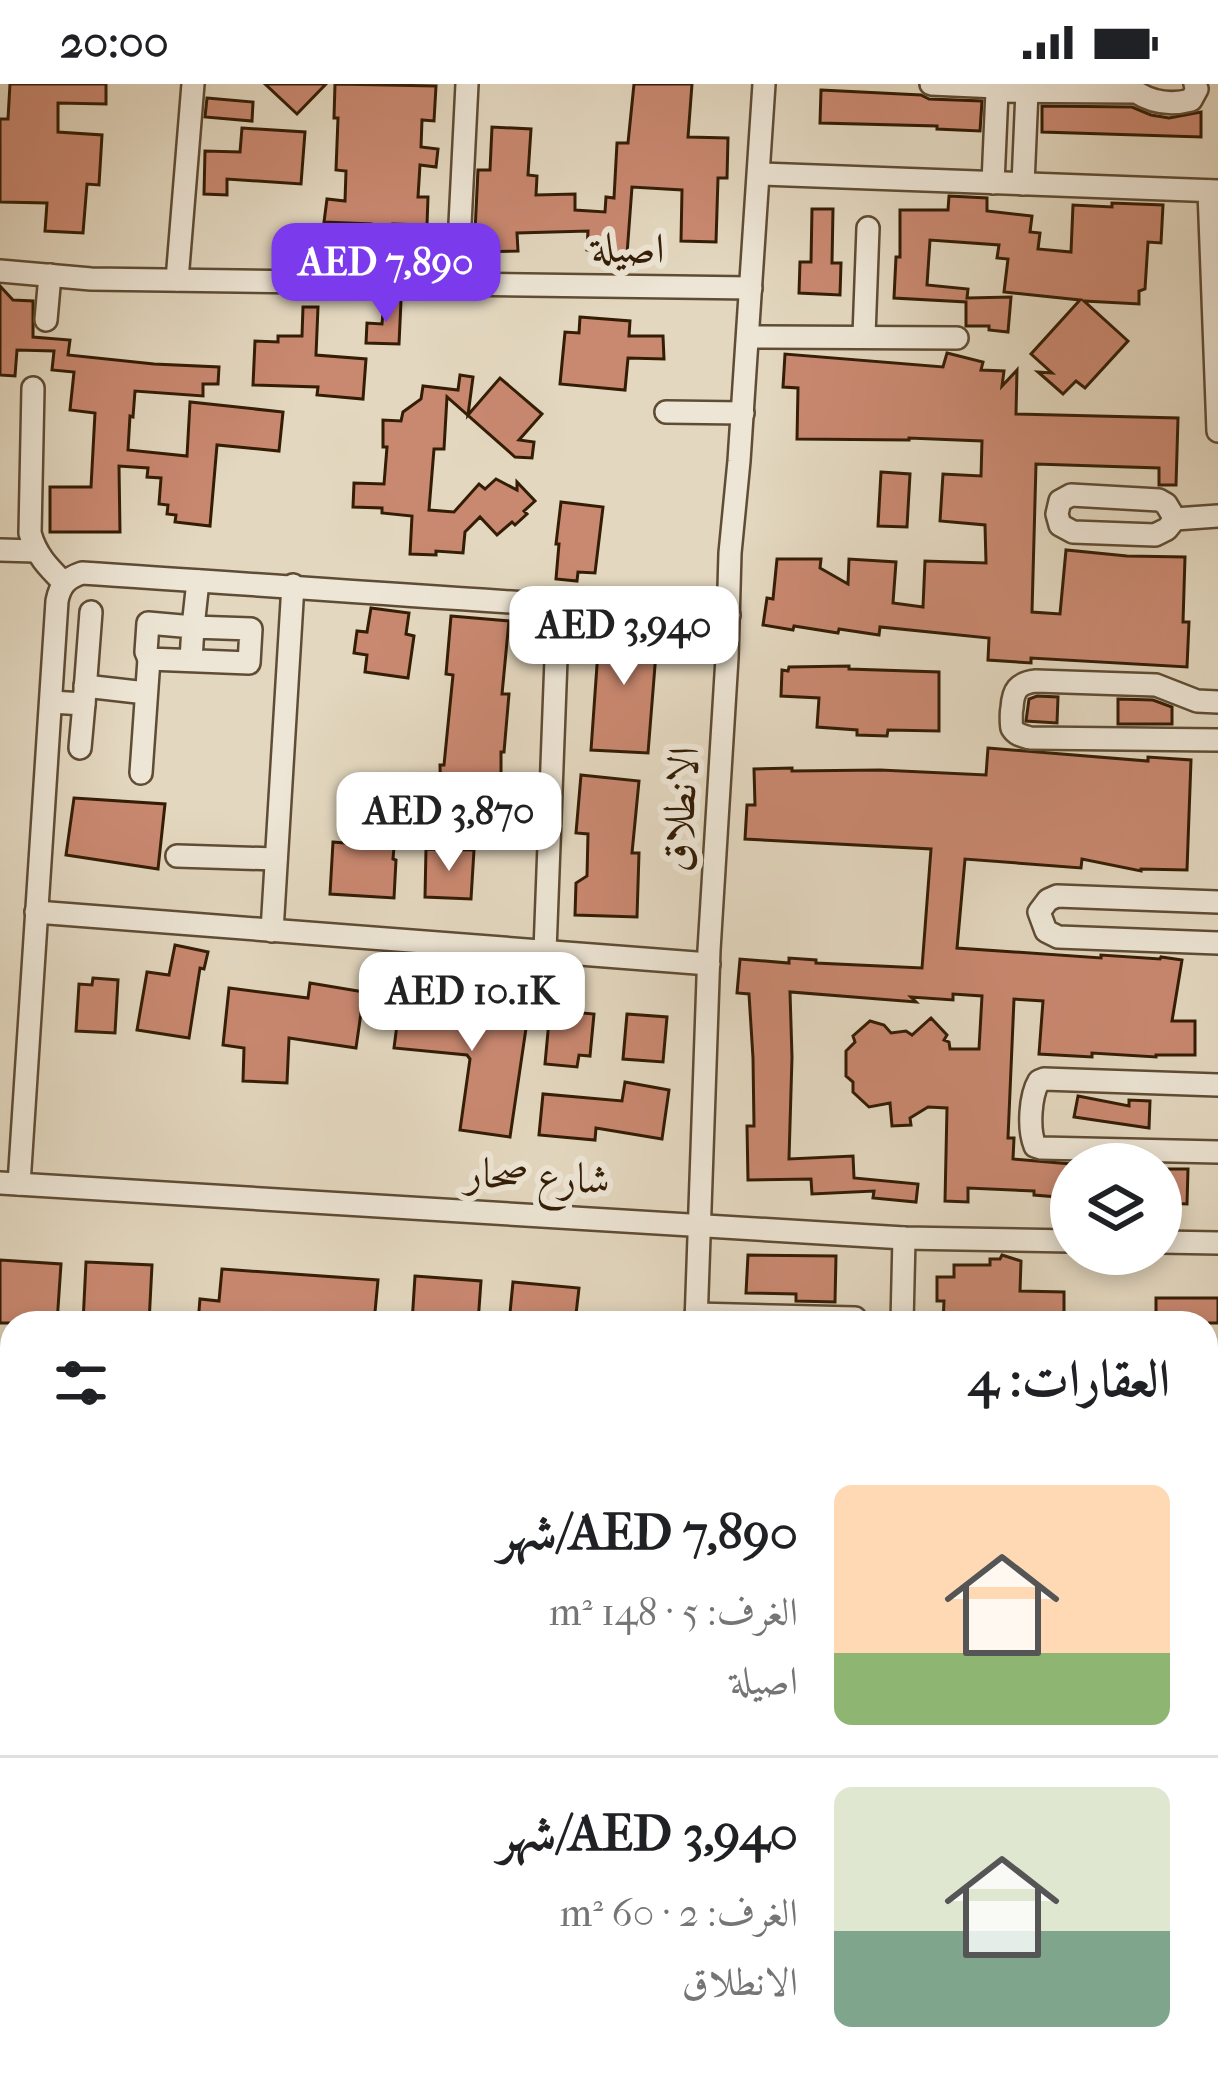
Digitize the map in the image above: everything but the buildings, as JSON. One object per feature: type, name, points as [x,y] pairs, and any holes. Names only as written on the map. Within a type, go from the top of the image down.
[{"type":"street","points":[[177,280],[194,84]]},
{"type":"street","points":[[457,284],[467,84]]},
{"type":"street","name":"الانطلاق","points":[[696,1311],[730,553],[764,84]]},
{"type":"street","points":[[932,84],[997,87],[993,183]]},
{"type":"street","points":[[997,91],[1139,88],[1153,100],[1186,102],[1194,97],[1196,84]]},
{"type":"street","points":[[1023,184],[1027,92]]},
{"type":"street","points":[[759,174],[1213,191],[1218,431]]},
{"type":"street","points":[[864,336],[868,228]]},
{"type":"street","name":"اصيلة","points":[[0,271],[91,279],[751,288]]},
{"type":"street","points":[[46,320],[50,275]]},
{"type":"street","points":[[748,337],[957,338]]},
{"type":"street","points":[[33,388],[30,533],[35,550],[64,583]]},
{"type":"street","points":[[666,412],[743,413]]},
{"type":"street","points":[[1175,519],[1166,504],[1152,499],[1071,495],[1060,501],[1057,514],[1060,525],[1073,532],[1155,535],[1175,519],[1218,515]]},
{"type":"street","points":[[0,550],[35,550]]},
{"type":"street","points":[[9,1184],[36,912],[57,601],[71,577],[293,585],[498,603],[729,615]]},
{"type":"street","points":[[191,660],[198,580]]},
{"type":"street","points":[[272,931],[293,585]]},
{"type":"street","points":[[545,951],[558,606]]},
{"type":"street","points":[[80,748],[92,612]]},
{"type":"street","points":[[141,773],[148,623],[251,629],[249,663],[148,659]]},
{"type":"street","points":[[1218,702],[1197,701],[1156,685],[1025,682],[1013,696],[1011,724],[1018,734],[1030,738],[1218,740]]},
{"type":"street","points":[[50,702],[85,695],[146,693]]},
{"type":"street","points":[[177,856],[276,860]]},
{"type":"street","points":[[1218,902],[1057,896],[1039,913],[1046,931],[1058,937],[1218,943]]},
{"type":"street","points":[[36,912],[709,964]]},
{"type":"street","points":[[1218,1085],[1044,1079],[1035,1088],[1031,1136],[1041,1148],[1218,1152]]},
{"type":"street","name":"شارع صحار","points":[[9,1184],[904,1238],[1050,1241]]},
{"type":"street","points":[[902,1311],[904,1238]]},
{"type":"street","points":[[1182,1242],[1218,1243]]}]
